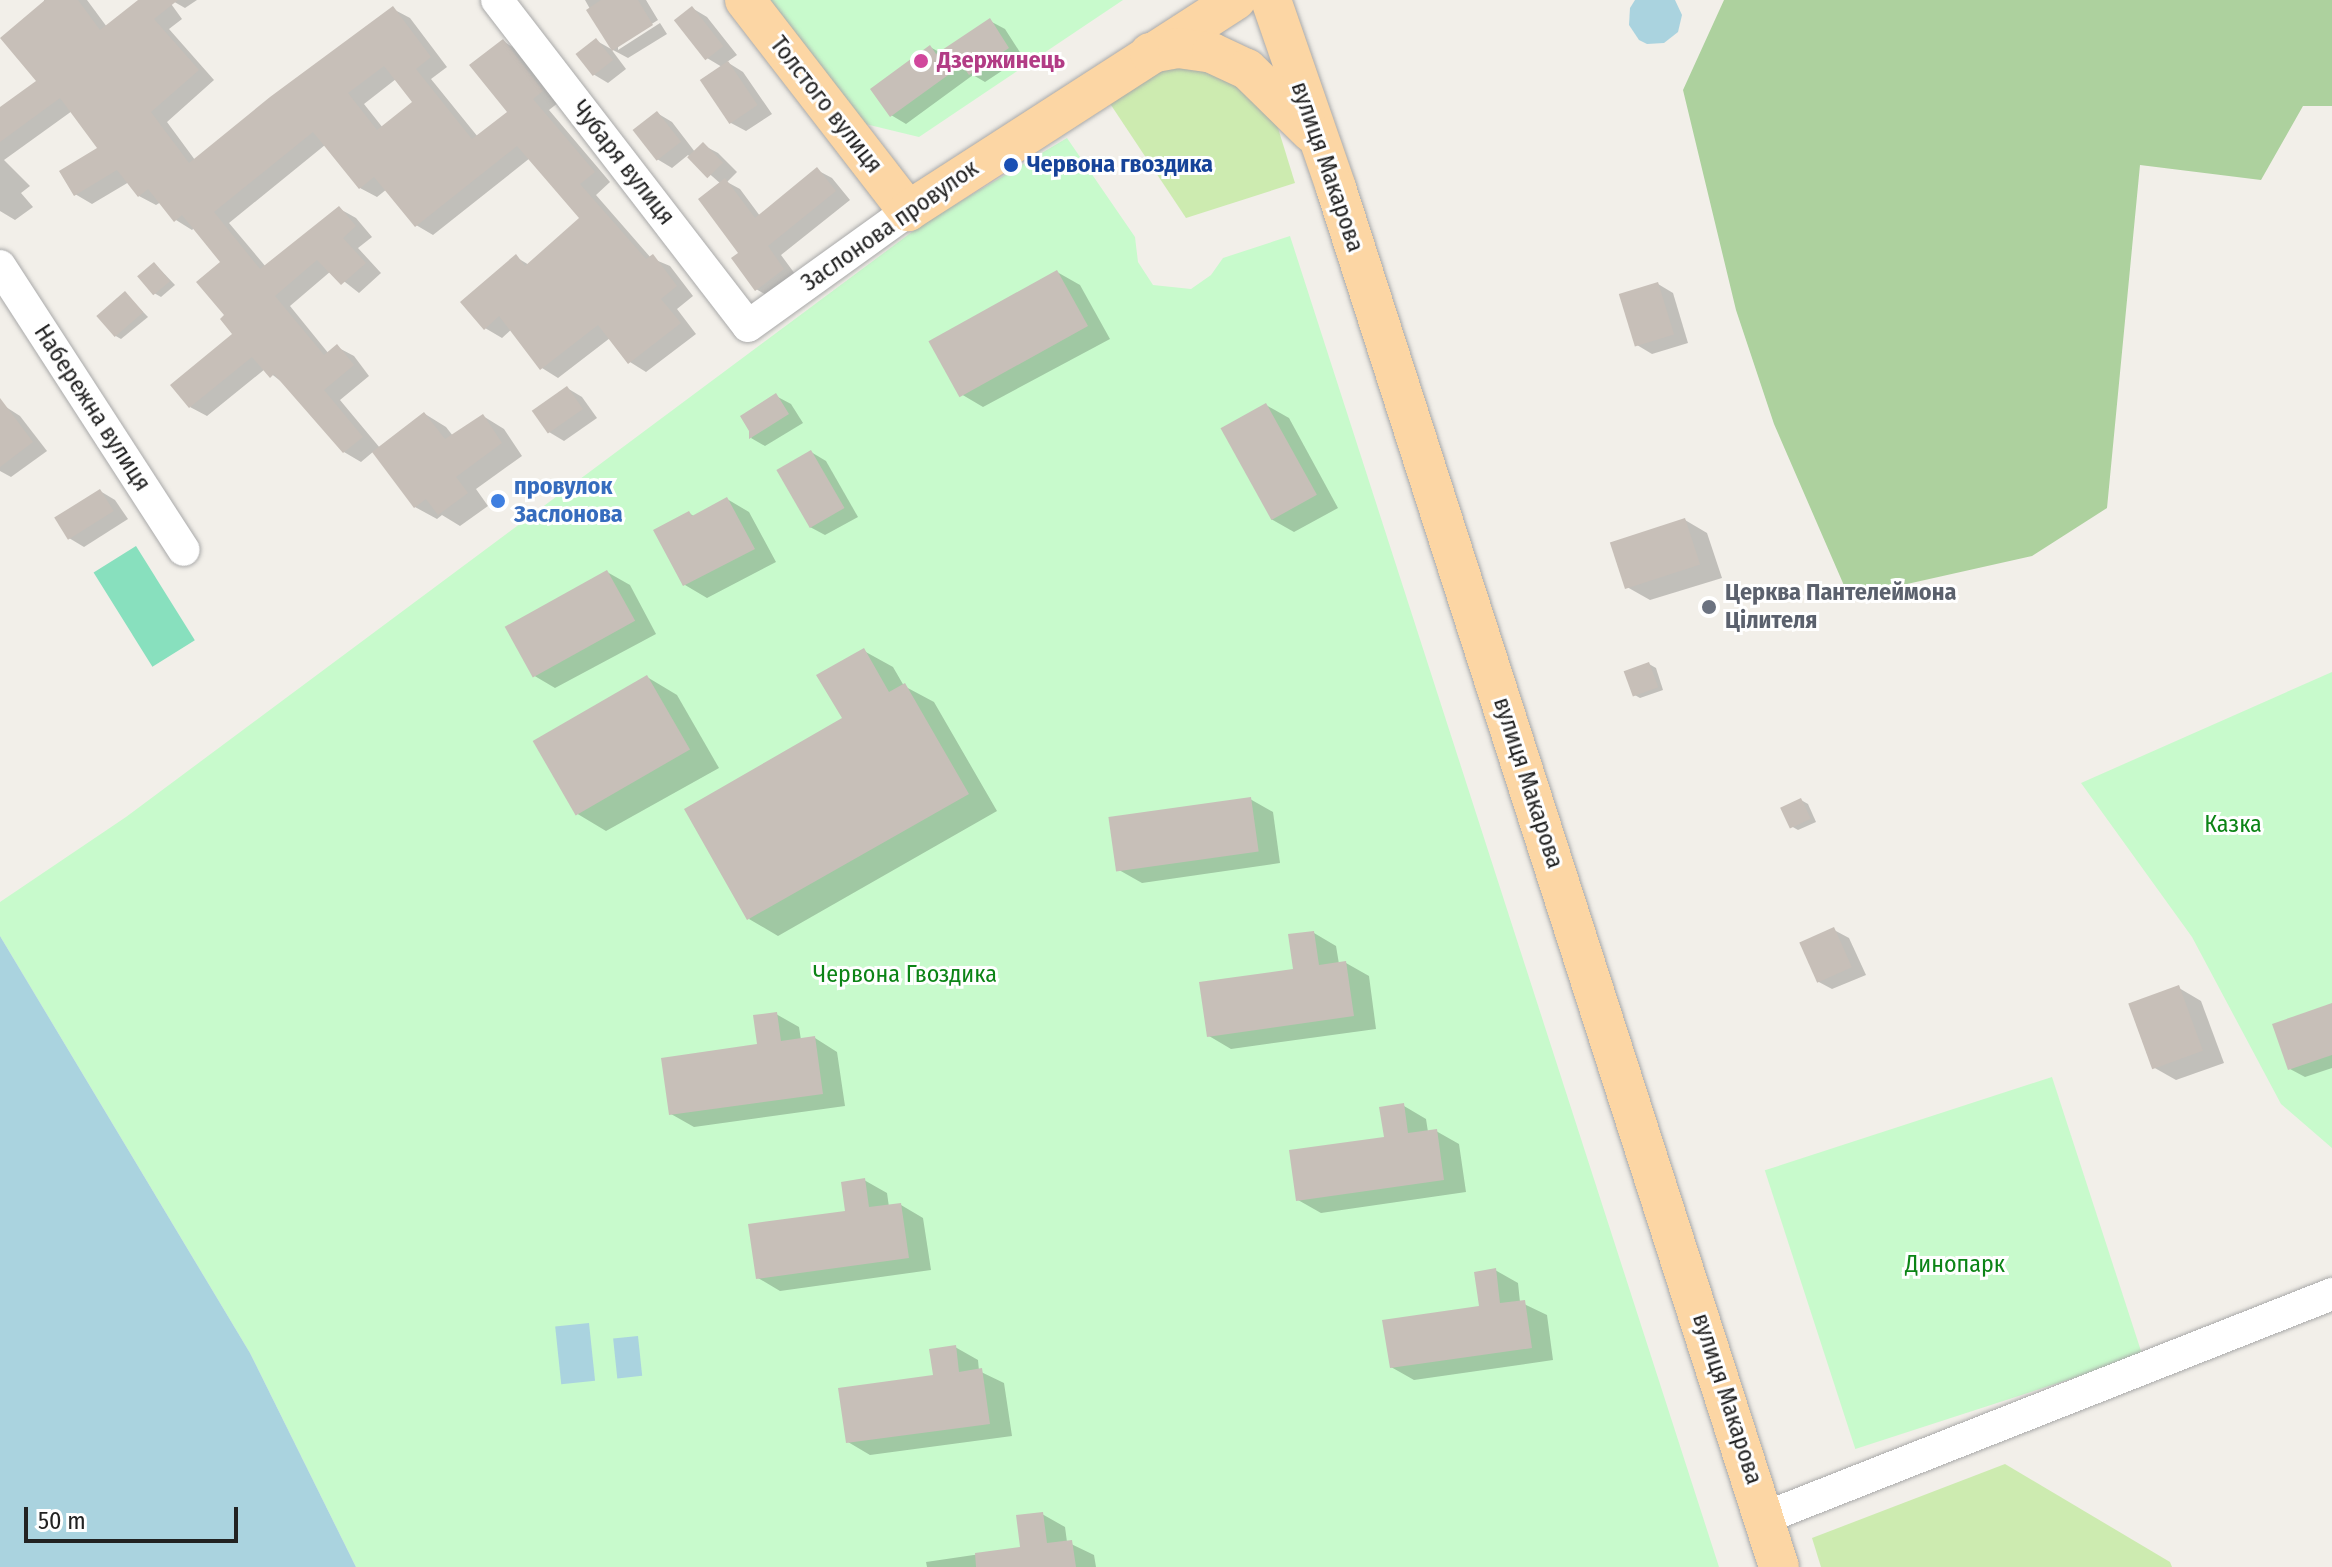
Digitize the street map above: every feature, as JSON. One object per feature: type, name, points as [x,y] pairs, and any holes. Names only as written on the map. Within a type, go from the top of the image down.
[{"type":"main road","name":"Толстого вулиця","points":[[745,0],[908,211]]},
{"type":"main road","name":"Заслонова провулок","points":[[908,211],[1236,0]]},
{"type":"main road","name":"вулиця Макарова","points":[[1271,0],[1779,1567]]},
{"type":"main road","points":[[1150,53],[1178,48],[1212,53],[1247,69],[1316,137]]},
{"type":"street","name":"Чубаря вулиця","points":[[497,0],[748,326]]},
{"type":"street","name":"Заслонова провулок","points":[[748,326],[908,211]]},
{"type":"street","name":"Набережна вулиця","points":[[0,266],[184,550]]},
{"type":"street","points":[[1764,1518],[2332,1294]]},
{"type":"green space","name":"Дзержинець","points":[[764,0],[1123,0],[919,137],[857,122]]},
{"type":"green space","points":[[1724,0],[2332,0],[2332,106],[2303,106],[2261,180],[2140,165],[2107,508],[2032,556],[1849,597],[1774,424],[1736,310],[1683,90]]},
{"type":"green space","points":[[1172,60],[1219,70],[1263,107],[1278,128],[1295,183],[1186,218],[1105,96]]},
{"type":"green space","name":"Червона Гвоздика","points":[[1067,138],[1135,237],[1138,262],[1153,285],[1191,289],[1211,275],[1223,258],[1290,236],[1719,1567],[356,1567],[250,1353],[0,936],[0,902],[126,817],[924,223]]},
{"type":"green space","points":[[136,546],[195,640],[152,667],[94,572]]},
{"type":"green space","name":"Казка","points":[[2332,672],[2332,1148],[2281,1104],[2192,937],[2081,783]]},
{"type":"green space","name":"Динопарк","points":[[2052,1077],[2143,1356],[1855,1449],[1765,1170]]},
{"type":"green space","points":[[2005,1464],[2170,1562],[2172,1567],[1821,1567],[1812,1538]]},
{"type":"water","points":[[1635,0],[1675,0],[1682,15],[1678,32],[1664,43],[1647,44],[1639,40],[1629,25],[1630,8]]},
{"type":"water","points":[[0,936],[250,1353],[356,1567],[0,1567]]},
{"type":"water","points":[[589,1323],[595,1381],[561,1384],[555,1327]]},
{"type":"water","points":[[638,1336],[642,1376],[617,1378],[613,1339]]},
{"type":"building","points":[[45,0],[78,0],[100,30],[138,0],[178,0],[154,19],[199,70],[151,112],[189,163],[270,97],[393,6],[431,57],[416,69],[472,139],[507,112],[469,65],[503,39],[543,91],[533,99],[595,172],[580,184],[646,259],[653,254],[677,286],[661,299],[681,323],[628,364],[598,325],[540,370],[499,316],[484,330],[460,302],[516,254],[525,266],[579,218],[517,146],[415,227],[374,177],[359,189],[313,132],[214,212],[260,269],[339,206],[356,226],[343,238],[366,263],[341,285],[317,260],[275,296],[324,355],[337,344],[354,365],[324,390],[363,437],[343,453],[274,374],[270,378],[252,357],[189,408],[170,385],[232,334],[220,319],[224,315],[196,282],[220,262],[182,215],[174,222],[148,189],[138,197],[117,170],[74,196],[59,171],[97,148],[60,98],[0,142],[0,107],[36,81],[0,38]],"holes":[[[384,66],[412,102],[377,130],[348,93]]]},
{"type":"building","points":[[601,0],[638,0],[653,25],[612,51],[586,10]]},
{"type":"building","points":[[692,6],[723,46],[705,60],[674,20]]},
{"type":"building","points":[[990,18],[1009,48],[969,75],[962,65],[890,117],[870,89],[930,45],[936,54]]},
{"type":"building","points":[[596,38],[613,60],[593,76],[576,54]]},
{"type":"building","points":[[728,61],[758,105],[729,124],[700,80]]},
{"type":"building","points":[[657,111],[681,142],[657,161],[633,130]]},
{"type":"building","points":[[703,142],[723,163],[707,178],[687,157]]},
{"type":"building","points":[[817,167],[836,191],[768,246],[784,269],[755,291],[731,258],[738,253],[698,199],[725,178],[755,218]]},
{"type":"building","points":[[154,262],[170,281],[153,295],[137,276]]},
{"type":"building","points":[[1057,270],[1088,326],[959,397],[928,341]]},
{"type":"building","points":[[1658,282],[1674,335],[1635,347],[1619,294]]},
{"type":"building","points":[[125,291],[143,312],[115,337],[96,316]]},
{"type":"building","points":[[567,386],[583,409],[548,434],[532,411]]},
{"type":"building","points":[[776,393],[789,414],[749,439],[749,431],[740,416]]},
{"type":"building","points":[[0,398],[33,442],[0,467]]},
{"type":"building","points":[[1266,403],[1317,495],[1271,520],[1221,428]]},
{"type":"building","points":[[424,412],[445,439],[483,414],[502,443],[456,477],[468,493],[438,515],[426,499],[414,508],[372,452]]},
{"type":"building","points":[[811,450],[844,508],[810,528],[776,470]]},
{"type":"building","points":[[100,489],[114,511],[68,540],[54,518]]},
{"type":"building","points":[[727,497],[755,549],[683,586],[653,530],[689,511],[692,516]]},
{"type":"building","name":"Церква Пантелеймона Цілителя","points":[[1685,518],[1700,565],[1625,589],[1610,542]]},
{"type":"building","points":[[607,570],[635,621],[533,677],[505,627]]},
{"type":"building","points":[[864,648],[889,692],[905,683],[969,794],[747,920],[684,809],[842,718],[816,675]]},
{"type":"building","points":[[1649,662],[1658,687],[1633,697],[1624,671]]},
{"type":"building","points":[[647,675],[690,749],[576,815],[533,741]]},
{"type":"building","points":[[1251,797],[1259,851],[1116,872],[1108,817]]},
{"type":"building","points":[[1801,798],[1811,819],[1790,829],[1780,808]]},
{"type":"building","points":[[1834,927],[1852,967],[1817,983],[1799,942]]},
{"type":"building","points":[[1314,931],[1319,965],[1346,961],[1354,1016],[1207,1037],[1199,982],[1293,969],[1288,934]]},
{"type":"building","points":[[2179,985],[2203,1051],[2152,1069],[2128,1003]]},
{"type":"building","points":[[2332,1003],[2332,1055],[2288,1070],[2272,1024]]},
{"type":"building","points":[[777,1012],[781,1041],[815,1036],[823,1094],[669,1115],[661,1058],[757,1044],[753,1015]]},
{"type":"building","points":[[1404,1103],[1408,1133],[1437,1129],[1444,1180],[1296,1201],[1289,1150],[1384,1137],[1379,1107]]},
{"type":"building","points":[[865,1178],[869,1207],[901,1203],[909,1258],[756,1279],[748,1224],[845,1211],[841,1182]]},
{"type":"building","points":[[1496,1268],[1500,1303],[1525,1300],[1532,1348],[1390,1368],[1382,1320],[1479,1306],[1474,1272]]},
{"type":"building","points":[[956,1345],[959,1372],[982,1368],[990,1424],[846,1443],[838,1388],[933,1375],[929,1349]]},
{"type":"building","points":[[1043,1512],[1047,1543],[1072,1540],[1076,1567],[976,1567],[975,1553],[1020,1547],[1016,1515]]},
{"type":"place","name":"Дзержинець","points":[[921,61]]},
{"type":"place","name":"Червона гвоздика","points":[[1011,165]]},
{"type":"place","name":"провулок Заслонова","points":[[498,501]]},
{"type":"place","name":"Церква Пантелеймона Цілителя","points":[[1709,607]]}]
